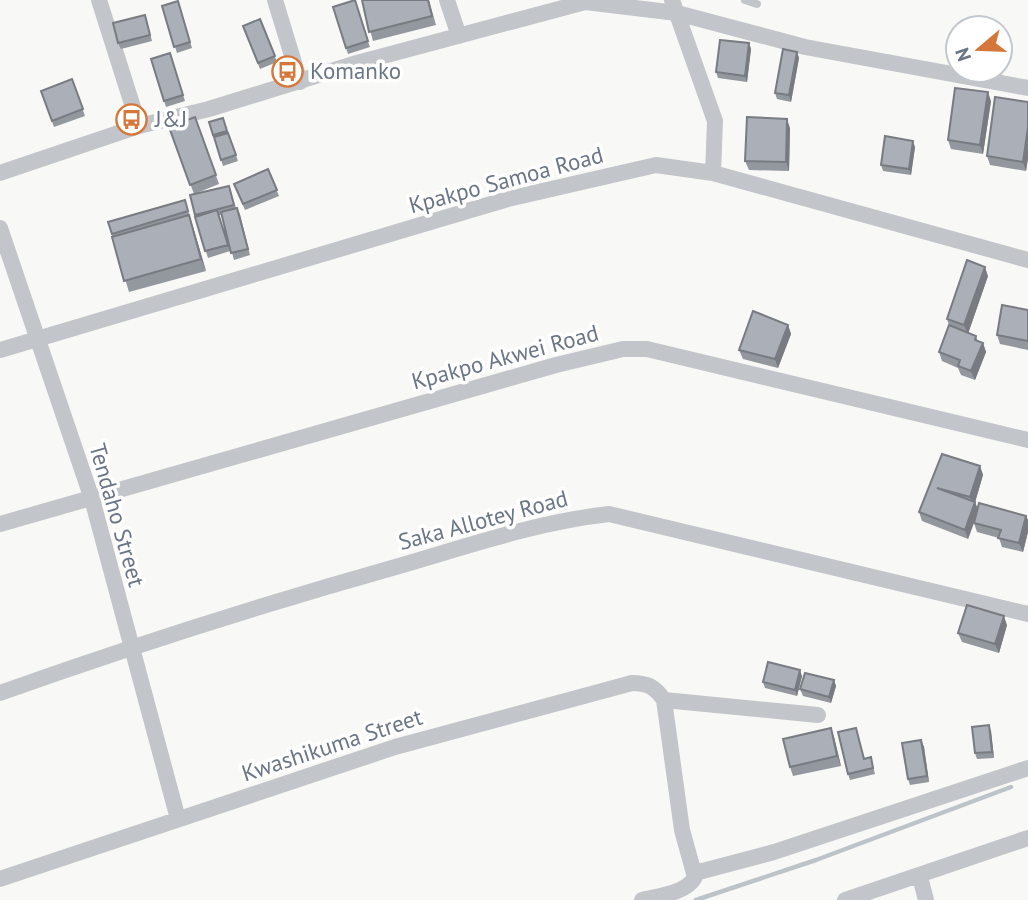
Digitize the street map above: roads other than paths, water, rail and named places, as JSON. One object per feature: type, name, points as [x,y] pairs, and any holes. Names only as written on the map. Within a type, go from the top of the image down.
[{"type":"street","points":[[99,0],[139,126]]},
{"type":"street","points":[[275,0],[300,82]]},
{"type":"street","points":[[447,0],[458,36]]},
{"type":"street","points":[[0,173],[139,126],[585,2],[674,6],[805,47],[1028,88]]},
{"type":"street","points":[[674,6],[715,121],[713,173]]},
{"type":"street","name":"Kpakpo Samoa Road","points":[[0,349],[508,199],[656,165],[713,173],[1028,261]]},
{"type":"street","name":"Tendaho Street","points":[[0,228],[92,499],[178,820]]},
{"type":"street","name":"Kpakpo Akwei Road","points":[[0,524],[556,365],[636,347],[1028,440]]},
{"type":"street","name":"Saka Allotey Road","points":[[0,692],[131,646],[549,523],[609,514],[1028,614]]},
{"type":"street","name":"Kwashikuma Street","points":[[0,879],[396,747],[632,683],[644,683],[656,689],[666,706]]},
{"type":"street","points":[[642,900],[670,893],[692,882],[695,873],[682,830],[666,706],[818,715]]},
{"type":"street","points":[[695,873],[774,852],[1028,768]]},
{"type":"street","points":[[845,900],[920,877],[1028,838]]},
{"type":"street","points":[[920,877],[926,900]]},
{"type":"lane","points":[[745,0],[757,4]]},
{"type":"waterway","points":[[696,900],[816,860],[1011,787]]},
{"type":"place","name":"Komanko","points":[[287,71]]},
{"type":"place","name":"J&J","points":[[132,119]]}]
